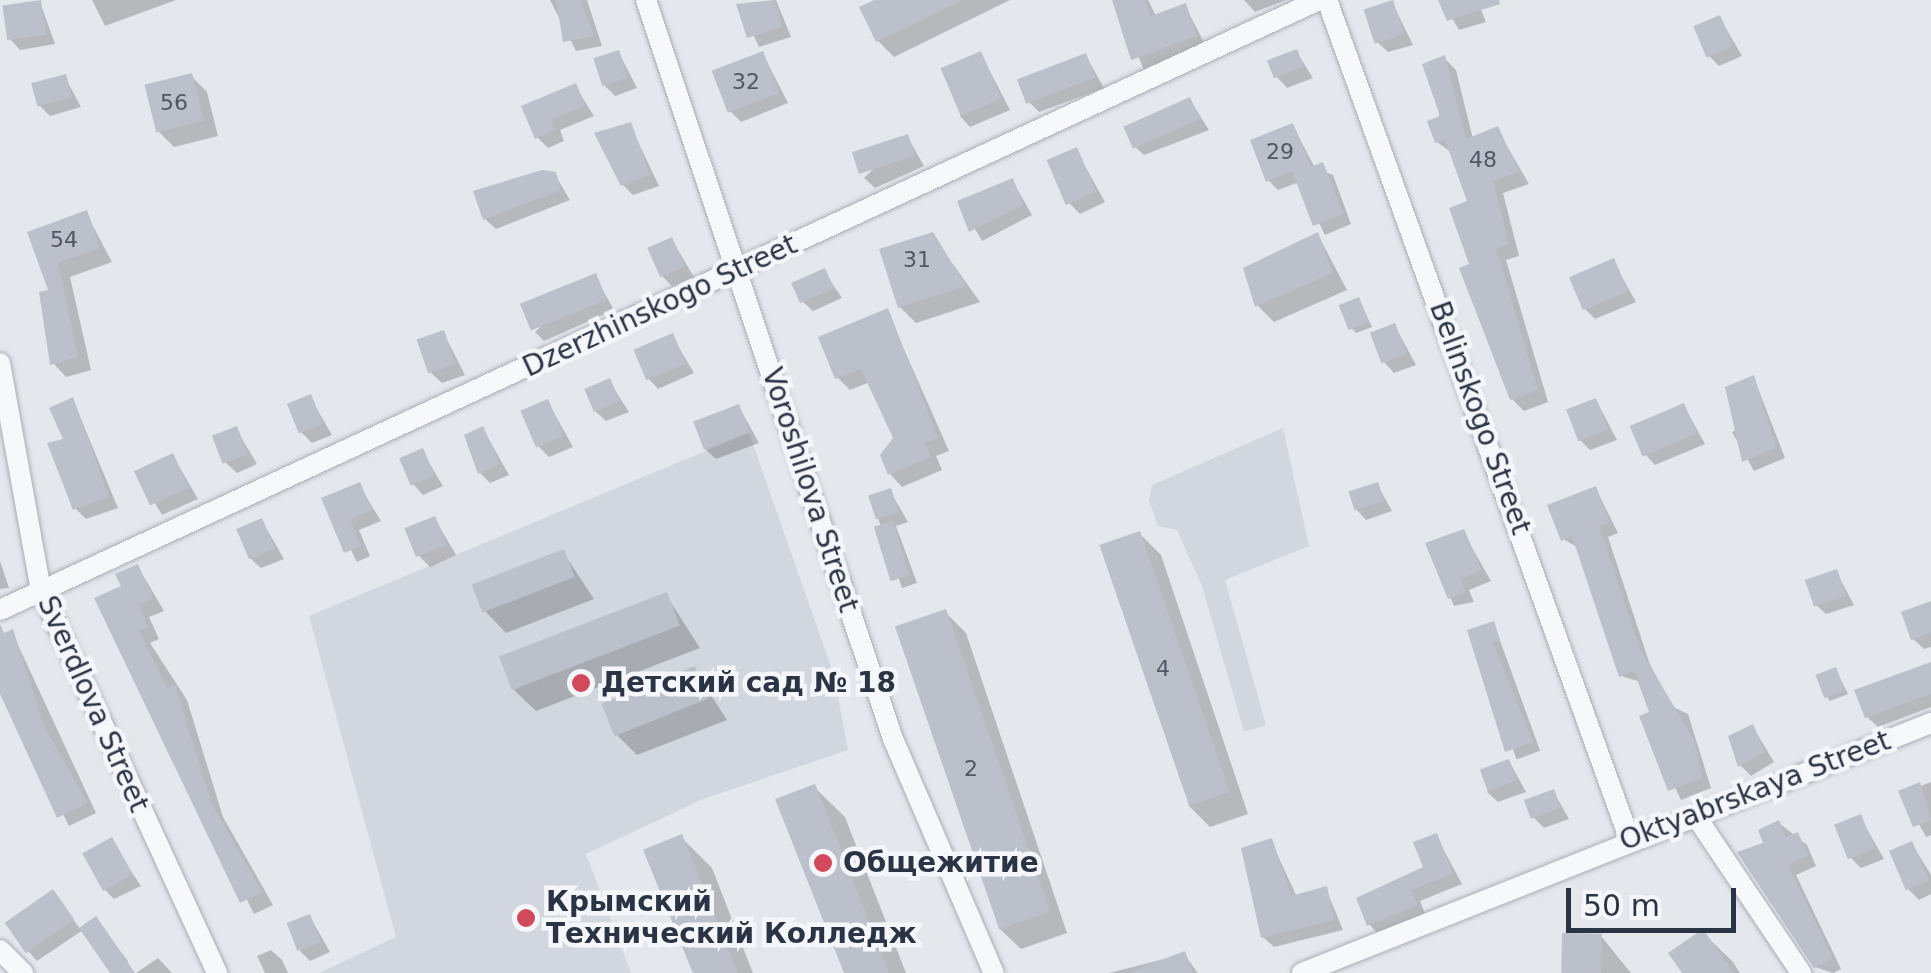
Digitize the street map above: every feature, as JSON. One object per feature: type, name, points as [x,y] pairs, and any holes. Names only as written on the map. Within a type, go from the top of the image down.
[{"type":"street","name":"Voroshilova Street","points":[[646,0],[894,740],[994,973]]},
{"type":"street","name":"Dzerzhinskogo Street","points":[[0,610],[1319,0]]},
{"type":"street","name":"Belinskogo Street","points":[[1327,0],[1630,838]]},
{"type":"street","name":"Sverdlova Street","points":[[0,362],[41,590],[217,973]]},
{"type":"street","name":"Oktyabrskaya Street","points":[[1302,973],[1630,838],[1698,818],[1931,724]]},
{"type":"street","points":[[1698,818],[1801,973]]},
{"type":"street","points":[[0,950],[23,973]]},
{"type":"shaded area","points":[[1283,428],[1309,546],[1225,580],[1266,725],[1244,732],[1202,586],[1177,530],[1158,526],[1149,501],[1152,485]]},
{"type":"shaded area","name":"Детский сад № 18","points":[[749,433],[834,675],[848,750],[703,799],[586,854],[631,973],[319,973],[396,937],[309,616]]},
{"type":"building","points":[[41,0],[46,35],[7,40],[2,5]]},
{"type":"building","points":[[556,0],[580,0],[594,36],[563,42]]},
{"type":"building","points":[[774,0],[782,27],[747,38],[736,4]]},
{"type":"building","points":[[874,0],[963,0],[876,42],[859,7]]},
{"type":"building","points":[[1112,0],[1145,0],[1151,16],[1186,3],[1197,36],[1131,60]]},
{"type":"building","points":[[1393,0],[1404,34],[1375,44],[1364,10]]},
{"type":"building","points":[[1438,0],[1499,0],[1500,4],[1447,21]]},
{"type":"building","points":[[1720,15],[1733,46],[1707,58],[1693,26]]},
{"type":"building","points":[[1297,49],[1304,67],[1274,78],[1267,60]]},
{"type":"building","points":[[619,50],[628,78],[602,86],[593,58]]},
{"type":"building","points":[[763,51],[779,93],[728,113],[712,71]]},
{"type":"building","points":[[981,51],[1001,99],[961,116],[940,68]]},
{"type":"building","points":[[1086,53],[1095,77],[1026,104],[1017,80]]},
{"type":"building","points":[[1445,55],[1466,139],[1498,126],[1519,172],[1493,181],[1509,244],[1496,248],[1538,390],[1510,400],[1459,268],[1469,264],[1449,208],[1467,201],[1445,140],[1435,143],[1427,121],[1440,116],[1422,64]]},
{"type":"building","points":[[192,73],[204,121],[156,132],[144,85]]},
{"type":"building","points":[[66,74],[72,97],[37,106],[31,83]]},
{"type":"building","points":[[576,83],[585,105],[551,120],[555,130],[535,139],[521,106]]},
{"type":"building","points":[[1190,97],[1200,119],[1133,149],[1123,127]]},
{"type":"building","points":[[631,122],[650,175],[621,186],[594,133]]},
{"type":"building","points":[[1293,123],[1311,167],[1323,162],[1343,214],[1313,226],[1292,171],[1266,182],[1250,140]]},
{"type":"building","points":[[908,134],[915,156],[859,174],[852,152]]},
{"type":"building","points":[[1077,147],[1096,192],[1066,205],[1047,160]]},
{"type":"building","points":[[542,170],[556,172],[561,190],[483,220],[473,191]]},
{"type":"building","points":[[1013,178],[1023,205],[969,232],[957,201]]},
{"type":"building","points":[[87,210],[100,248],[58,263],[78,357],[50,365],[39,292],[48,290],[27,232]]},
{"type":"building","points":[[933,232],[966,286],[898,308],[879,249]]},
{"type":"building","points":[[1318,232],[1333,273],[1255,307],[1243,268]]},
{"type":"building","points":[[672,237],[685,266],[660,277],[647,248]]},
{"type":"building","points":[[1614,258],[1628,291],[1583,310],[1569,277]]},
{"type":"building","points":[[825,268],[834,288],[800,303],[791,283]]},
{"type":"building","points":[[596,273],[607,300],[531,331],[520,304]]},
{"type":"building","points":[[1359,297],[1369,322],[1349,330],[1339,305]]},
{"type":"building","points":[[888,308],[938,438],[925,443],[931,457],[888,475],[880,455],[893,438],[861,369],[835,379],[818,337]]},
{"type":"building","points":[[1395,323],[1407,354],[1382,363],[1370,333]]},
{"type":"building","points":[[444,330],[456,364],[428,373],[417,339]]},
{"type":"building","points":[[673,333],[686,363],[646,380],[633,350]]},
{"type":"building","points":[[1754,375],[1776,448],[1742,462],[1725,387]]},
{"type":"building","points":[[610,378],[620,401],[594,412],[584,389]]},
{"type":"building","points":[[311,394],[323,424],[299,433],[287,404]]},
{"type":"building","points":[[73,397],[109,497],[73,510],[47,443],[63,439],[49,408]]},
{"type":"building","points":[[1596,398],[1608,430],[1578,441],[1566,409]]},
{"type":"building","points":[[548,399],[564,436],[536,448],[520,411]]},
{"type":"building","points":[[1684,403],[1697,433],[1643,456],[1630,426]]},
{"type":"building","points":[[739,404],[750,432],[704,450],[693,422]]},
{"type":"building","points":[[237,426],[248,454],[223,464],[212,436]]},
{"type":"building","points":[[483,426],[500,464],[478,474],[464,435]]},
{"type":"building","points":[[423,448],[435,476],[411,486],[399,458]]},
{"type":"building","points":[[173,453],[189,487],[150,506],[134,471]]},
{"type":"building","points":[[360,482],[372,510],[350,520],[361,546],[344,553],[321,498]]},
{"type":"building","points":[[1378,482],[1384,501],[1355,511],[1349,492]]},
{"type":"building","points":[[1596,486],[1610,523],[1599,526],[1640,649],[1694,740],[1702,778],[1668,791],[1639,716],[1649,712],[1634,671],[1619,677],[1572,536],[1561,541],[1547,505]]},
{"type":"building","points":[[891,488],[899,512],[876,519],[868,495]]},
{"type":"building","points":[[435,516],[447,545],[416,557],[404,528]]},
{"type":"building","points":[[262,518],[275,548],[249,559],[236,529]]},
{"type":"building","points":[[893,521],[910,576],[891,581],[874,527]]},
{"type":"building","points":[[1464,529],[1482,571],[1460,579],[1466,592],[1448,599],[1425,543]]},
{"type":"building","points":[[1140,531],[1230,792],[1189,806],[1099,545]]},
{"type":"building","points":[[564,549],[575,577],[482,612],[472,584]]},
{"type":"building","points":[[138,564],[153,598],[139,605],[148,627],[139,630],[167,688],[175,685],[211,802],[262,892],[240,903],[94,598],[121,586],[115,574]]},
{"type":"building","points":[[1837,569],[1846,595],[1814,607],[1805,580]]},
{"type":"building","points":[[667,592],[680,626],[512,690],[499,657]]},
{"type":"building","points":[[1931,601],[1931,633],[1911,640],[1901,612]]},
{"type":"building","points":[[946,609],[1050,912],[999,929],[895,627]]},
{"type":"building","points":[[1494,621],[1500,640],[1493,643],[1533,742],[1505,752],[1467,630]]},
{"type":"building","points":[[0,624],[4,633],[13,629],[44,726],[88,803],[57,818],[0,694]]},
{"type":"building","points":[[1931,662],[1931,694],[1865,718],[1854,690]]},
{"type":"building","points":[[695,666],[708,698],[614,736],[601,704]]},
{"type":"building","points":[[1836,667],[1845,690],[1824,698],[1815,675]]},
{"type":"building","points":[[1753,724],[1765,752],[1738,767],[1728,736]]},
{"type":"building","points":[[1509,759],[1517,781],[1488,791],[1480,770]]},
{"type":"building","points":[[1920,782],[1931,820],[1913,827],[1898,791]]},
{"type":"building","name":"Общежитие","points":[[815,784],[889,973],[844,973],[775,799]]},
{"type":"building","points":[[1554,789],[1561,808],[1531,819],[1524,800]]},
{"type":"building","points":[[1861,814],[1875,848],[1848,859],[1834,825]]},
{"type":"building","points":[[1779,820],[1786,837],[1798,832],[1808,856],[1788,865],[1833,959],[1814,968],[1737,852],[1763,843],[1758,830]]},
{"type":"building","points":[[1437,833],[1453,874],[1411,890],[1417,905],[1367,926],[1356,898],[1423,867],[1413,842]]},
{"type":"building","points":[[682,834],[738,972],[693,973],[643,850]]},
{"type":"building","points":[[112,837],[133,875],[103,891],[82,853]]},
{"type":"building","points":[[1272,838],[1291,896],[1327,886],[1334,920],[1261,938],[1241,848]]},
{"type":"building","points":[[1912,841],[1929,881],[1906,890],[1889,851]]},
{"type":"building","points":[[53,889],[74,919],[26,953],[5,923]]},
{"type":"building","points":[[310,914],[321,942],[297,951],[287,923]]},
{"type":"building","points":[[96,916],[135,973],[110,973],[79,928]]},
{"type":"building","points":[[1703,929],[1734,973],[1682,973],[1668,953]]},
{"type":"building","points":[[1562,933],[1602,934],[1601,973],[1561,973]]},
{"type":"building","points":[[1185,951],[1193,973],[1132,973],[1132,971]]},
{"type":"place","name":"Детский сад № 18","points":[[581,683]]},
{"type":"place","name":"Общежитие","points":[[823,863]]},
{"type":"place","name":"Крымский Технический Колледж","points":[[526,918]]}]
